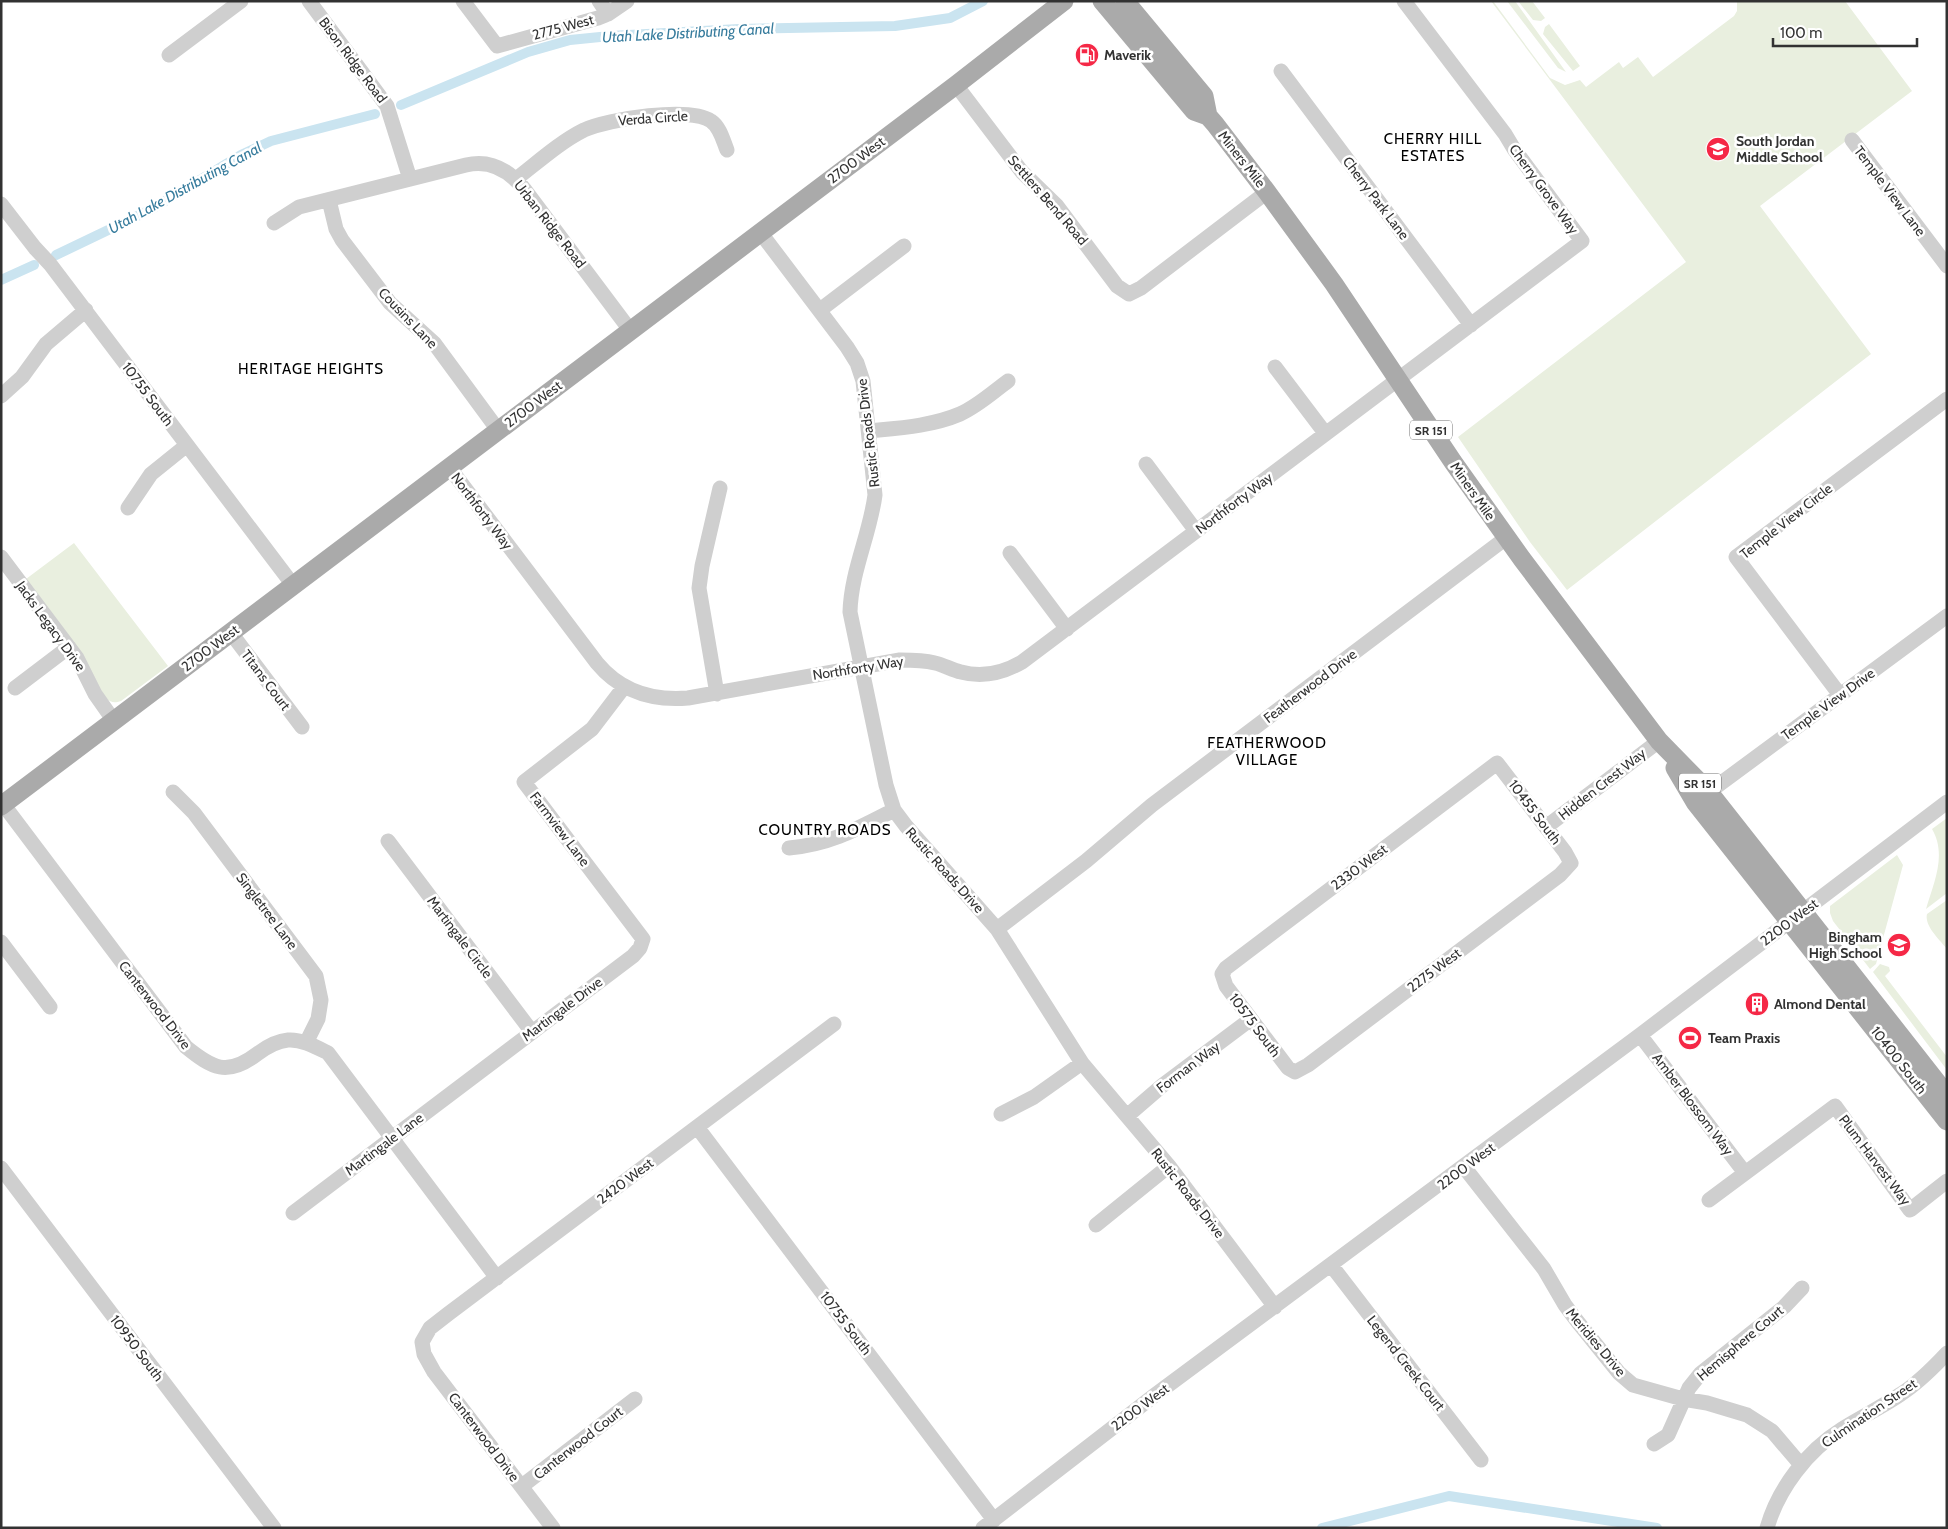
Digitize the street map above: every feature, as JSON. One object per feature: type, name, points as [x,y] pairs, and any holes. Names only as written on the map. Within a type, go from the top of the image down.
[{"type":"main road","name":"2700 West","points":[[2,805],[956,85],[1064,1]]},
{"type":"main road","name":"SR 151","points":[[1102,1],[1194,111],[1208,116]]},
{"type":"main road","name":"SR 151","points":[[1125,1],[1204,96],[1208,116]]},
{"type":"main road","name":"Miners Mile","points":[[1208,116],[1267,192],[1334,284],[1506,538],[1659,741],[1709,792],[1731,833]]},
{"type":"main road","name":"SR 151","points":[[1659,741],[1695,802],[1731,833]]},
{"type":"main road","name":"10400 South","points":[[1731,833],[1797,916],[1946,1119]]},
{"type":"main road","name":"10400 South","points":[[1797,916],[1876,1003],[1947,1095]]},
{"type":"street","points":[[169,55],[240,1]]},
{"type":"street","name":"Bison Ridge Road","points":[[309,1],[387,106],[410,179]]},
{"type":"street","name":"2775 West","points":[[463,1],[497,46],[608,14],[627,1]]},
{"type":"street","points":[[599,1],[608,14]]},
{"type":"street","name":"Cherry Grove Way","points":[[1398,380],[1582,241],[1505,134],[1404,1]]},
{"type":"street","name":"Cherry Park Lane","points":[[1281,72],[1472,325]]},
{"type":"street","name":"Settlers Bend Road","points":[[956,85],[1022,172],[1057,206],[1117,286],[1129,294],[1141,288],[1267,192]]},
{"type":"street","name":"Verda Circle","points":[[516,179],[573,136],[596,125],[622,119],[688,114],[699,115],[716,125],[727,150]]},
{"type":"street","name":"Temple View Lane","points":[[1852,140],[1947,266]]},
{"type":"street","name":"Urban Ridge Road","points":[[274,223],[295,209],[410,179],[478,163],[497,166],[516,179],[630,330]]},
{"type":"street","name":"Cousins Lane","points":[[329,200],[336,229],[342,240],[390,303],[429,338],[498,430]]},
{"type":"street","name":"10755 South","points":[[1,204],[86,310],[293,586]]},
{"type":"street","name":"Rustic Roads Drive","points":[[760,232],[853,354],[863,381],[875,495],[851,593],[850,612],[860,668],[886,785],[894,810],[997,929],[1082,1063],[1169,1166],[1275,1307]]},
{"type":"street","points":[[820,310],[904,246]]},
{"type":"street","points":[[1,396],[22,377],[50,340],[86,310]]},
{"type":"street","points":[[1275,367],[1325,434]]},
{"type":"street","name":"Northforty Way","points":[[449,467],[597,663],[613,680],[624,687],[655,698],[672,700],[717,694],[900,660],[937,663],[962,672],[978,675],[993,674],[1008,670],[1022,662],[1398,380]]},
{"type":"street","points":[[869,431],[928,423],[953,416],[976,405],[1008,381]]},
{"type":"street","name":"Temple View Circle","points":[[1840,695],[1736,557],[1947,399]]},
{"type":"street","points":[[128,508],[151,474],[187,445]]},
{"type":"street","points":[[1146,464],[1196,531]]},
{"type":"street","points":[[717,694],[699,588],[702,566],[720,488]]},
{"type":"street","name":"Featherwood Drive","points":[[997,929],[1086,861],[1158,800],[1506,538]]},
{"type":"street","points":[[1010,553],[1067,628]]},
{"type":"street","name":"Jacks Legacy Drive","points":[[1,558],[69,647],[84,669],[95,694],[114,720]]},
{"type":"street","name":"Temple View Drive","points":[[1709,792],[1947,616]]},
{"type":"street","name":"Titans Court","points":[[230,633],[302,727]]},
{"type":"street","points":[[15,688],[69,647]]},
{"type":"street","name":"Farmview Lane","points":[[624,687],[592,729],[524,782],[643,939]]},
{"type":"street","name":"Hidden Crest Way","points":[[1546,827],[1659,741]]},
{"type":"street","name":"10455 South","points":[[1498,762],[1565,852],[1571,863]]},
{"type":"street","name":"2330 West","points":[[1222,974],[1231,962],[1498,762]]},
{"type":"street","name":"Singletree Lane","points":[[173,792],[194,813],[316,976],[321,1000],[318,1019],[306,1043]]},
{"type":"street","name":"2200 West","points":[[988,1524],[1155,1395],[1464,1167],[1947,802]]},
{"type":"street","name":"Canterwood Drive","points":[[2,805],[186,1046],[206,1063],[225,1068],[248,1061],[266,1048],[288,1040],[306,1043],[328,1053],[497,1278]]},
{"type":"street","points":[[788,848],[809,846],[834,839],[894,810]]},
{"type":"street","name":"Martingale Circle","points":[[388,841],[532,1032]]},
{"type":"street","name":"2275 West","points":[[1294,1072],[1308,1065],[1560,875],[1571,863]]},
{"type":"street","name":"Martingale Drive","points":[[476,1075],[633,956],[640,948],[643,939]]},
{"type":"street","points":[[1,942],[50,1007]]},
{"type":"street","name":"10575 South","points":[[1222,974],[1226,986],[1283,1062],[1294,1072]]},
{"type":"street","name":"Forman Way","points":[[1127,1116],[1163,1085],[1251,1019]]},
{"type":"street","name":"2420 West","points":[[422,1342],[430,1328],[834,1024]]},
{"type":"street","name":"Amber Blossom Way","points":[[1640,1035],[1745,1173]]},
{"type":"street","points":[[1001,1114],[1034,1097],[1082,1063]]},
{"type":"street","name":"Martingale Lane","points":[[293,1213],[476,1075]]},
{"type":"street","name":"Plum Harvest Way","points":[[1709,1200],[1835,1106],[1910,1210],[1947,1181]]},
{"type":"street","name":"10755 South","points":[[698,1127],[988,1524]]},
{"type":"street","points":[[1096,1225],[1169,1166]]},
{"type":"street","name":"Meridies Drive","points":[[1464,1167],[1544,1269],[1565,1306],[1619,1373],[1633,1385],[1683,1400],[1707,1403],[1747,1415],[1761,1422],[1772,1431],[1801,1465]]},
{"type":"street","name":"10950 South","points":[[1,1168],[274,1528]]},
{"type":"street","name":"Legend Creek Court","points":[[1331,1266],[1481,1460]]},
{"type":"street","name":"Hemisphere Court","points":[[1654,1444],[1668,1435],[1689,1388],[1701,1373],[1784,1307],[1802,1288]]},
{"type":"street","name":"Canterwood Drive","points":[[422,1342],[424,1354],[434,1372],[553,1528]]},
{"type":"street","name":"Culmination Street","points":[[1767,1528],[1783,1491],[1801,1465],[1823,1442],[1835,1433],[1901,1395],[1917,1383],[1947,1353]]},
{"type":"street","name":"Canterwood Court","points":[[522,1486],[634,1399]]},
{"type":"green space","points":[[1491,1],[1493,1],[1550,78],[1565,85],[1580,80],[1586,87],[1619,62],[1623,68],[1638,57],[1653,77],[1734,16],[1737,11],[1737,1],[1845,1],[1912,91],[1760,206],[1871,354],[1567,590],[1530,542],[1458,437],[1686,262]]},
{"type":"green space","points":[[1507,1],[1515,1],[1566,72],[1558,68]]},
{"type":"green space","points":[[1518,1],[1532,1],[1545,18],[1541,21],[1533,20]]},
{"type":"green space","points":[[1549,24],[1580,66],[1573,71],[1543,34],[1545,27]]},
{"type":"green space","points":[[74,543],[168,666],[119,702],[111,702],[106,698],[26,579]]},
{"type":"green space","points":[[1947,818],[1947,893],[1926,909],[1938,869],[1939,859],[1939,849],[1932,829]]},
{"type":"green space","points":[[1897,855],[1903,865],[1876,964],[1870,969],[1833,921],[1830,906]]},
{"type":"green space","points":[[1947,900],[1947,949],[1933,933],[1928,923],[1927,914]]},
{"type":"green space","points":[[1880,964],[1889,967],[1890,971],[1885,976],[1947,1057],[1947,1070],[1873,972]]},
{"type":"waterway","name":"Utah Lake Distributing Canal","points":[[401,105],[528,52],[570,40],[739,29],[895,26],[950,18],[983,1]]},
{"type":"waterway","name":"Utah Lake Distributing Canal","points":[[56,255],[152,209],[241,155],[271,141],[375,114]]},
{"type":"waterway","name":"Utah Lake Distributing Canal","points":[[1,280],[34,265]]},
{"type":"waterway","points":[[1322,1528],[1449,1496],[1657,1528]]},
{"type":"place","name":"Maverik","points":[[1087,55]]},
{"type":"place","name":"South Jordan Middle School","points":[[1718,149]]},
{"type":"place","name":"Bingham High School","points":[[1899,945]]},
{"type":"place","name":"Almond Dental","points":[[1757,1004]]},
{"type":"place","name":"Team Praxis","points":[[1690,1038]]},
{"type":"district","name":"CHERRY HILL ESTATES","points":[[1433,148]]},
{"type":"district","name":"HERITAGE HEIGHTS","points":[[311,369]]},
{"type":"district","name":"FEATHERWOOD VILLAGE","points":[[1267,752]]},
{"type":"district","name":"COUNTRY ROADS","points":[[825,830]]}]
